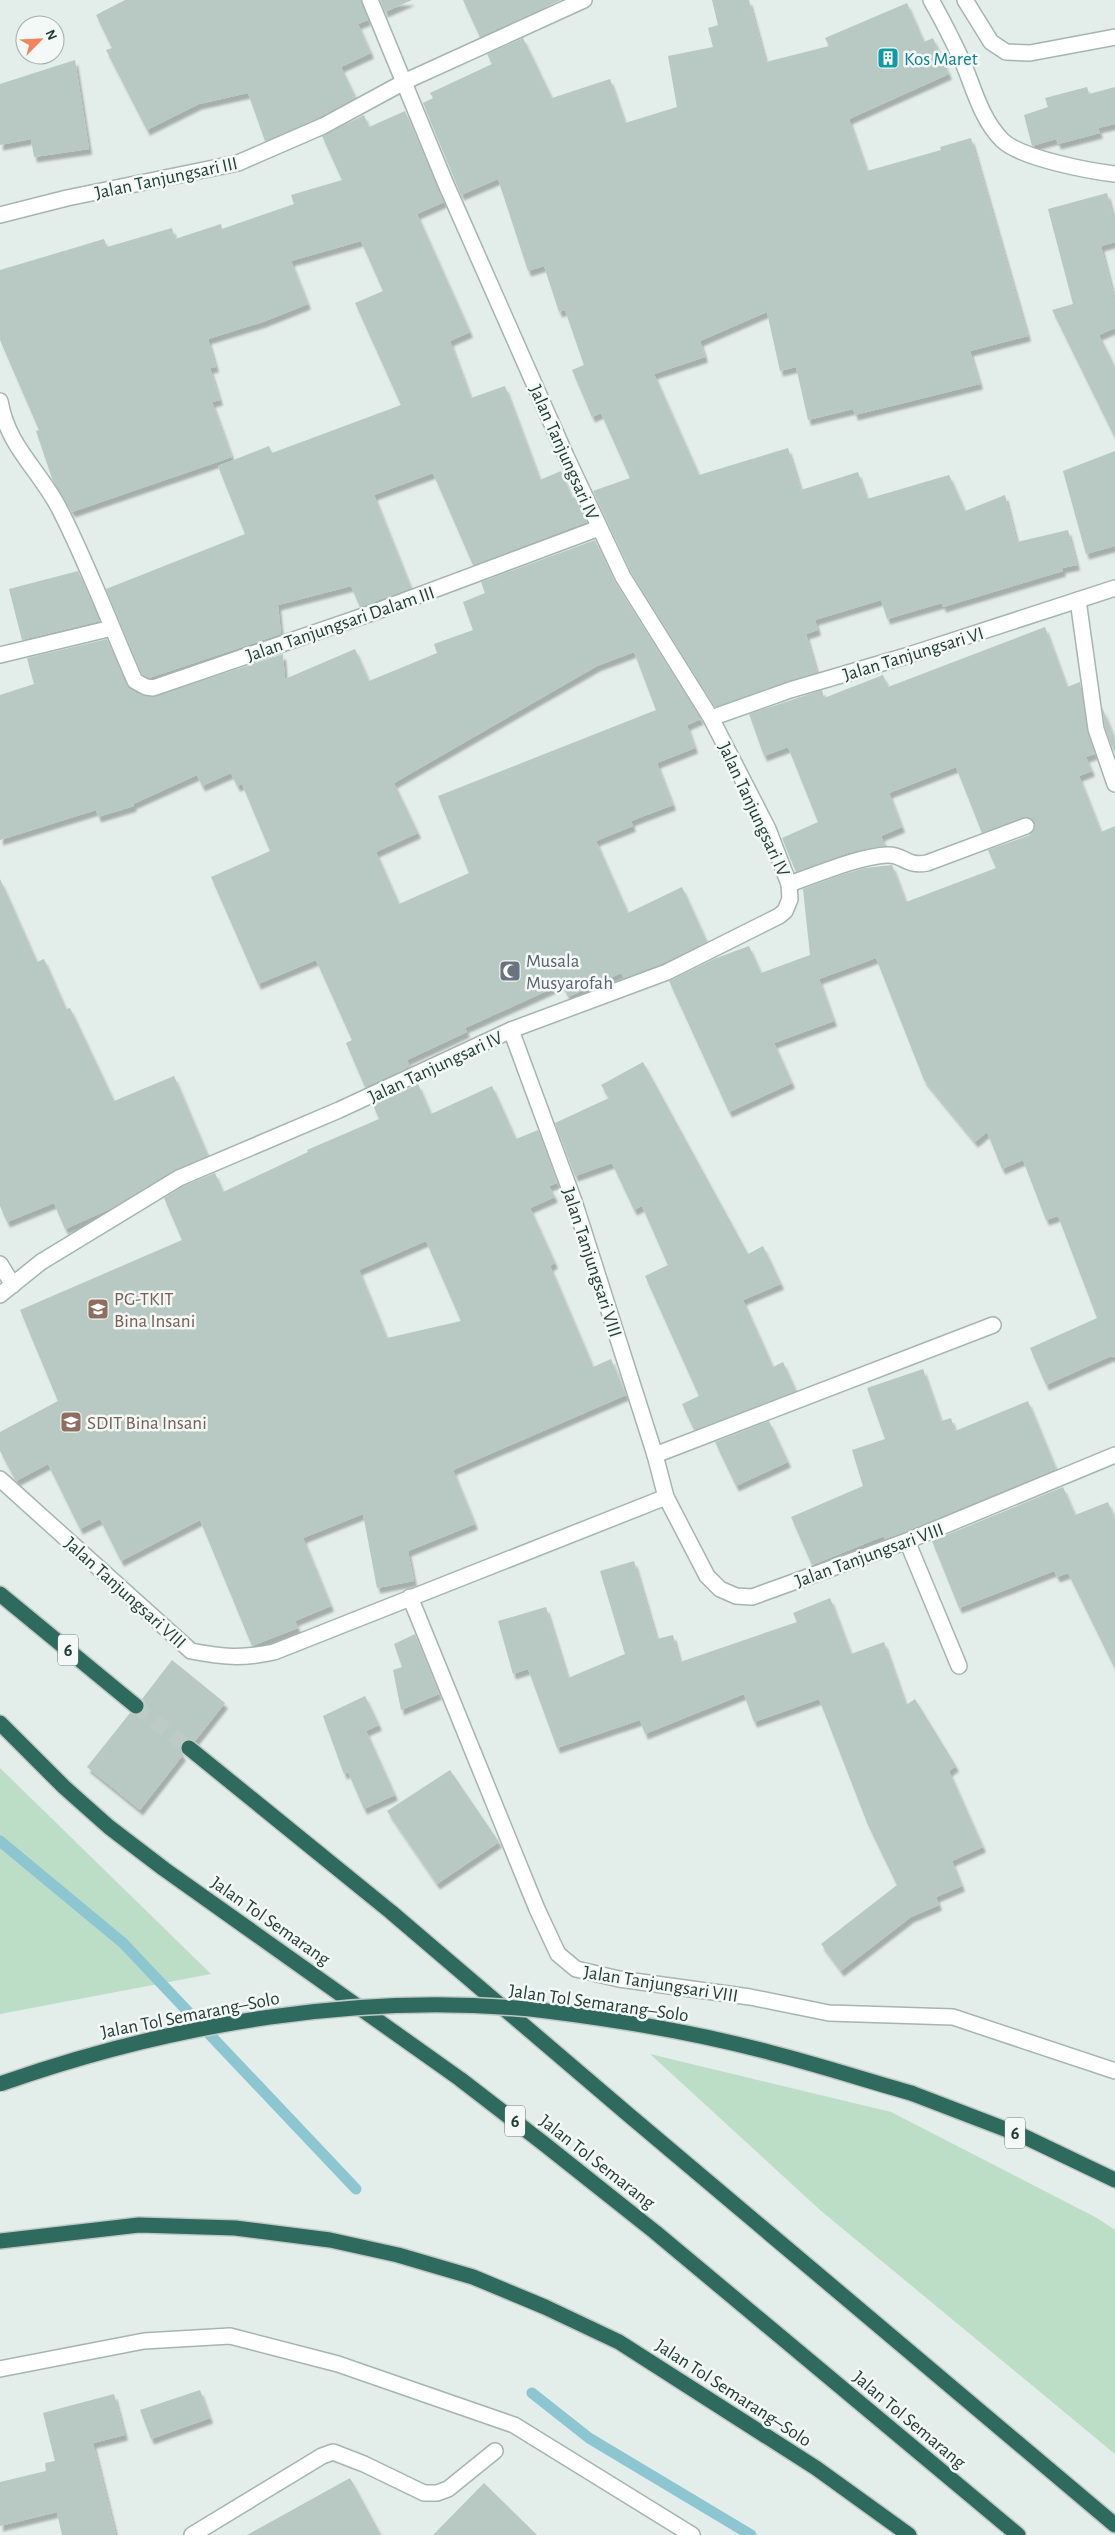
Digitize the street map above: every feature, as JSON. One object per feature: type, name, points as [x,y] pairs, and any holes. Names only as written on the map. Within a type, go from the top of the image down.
[{"type":"highway","name":"6","points":[[0,1594],[136,1706]]},
{"type":"highway","name":"Jalan Tol Semarang","points":[[0,1723],[64,1787],[109,1827],[164,1869],[460,2079],[543,2142],[655,2232],[1018,2535]]},
{"type":"highway","points":[[189,1748],[391,1912],[637,2123],[1115,2525]]},
{"type":"highway","name":"Jalan Tol Semarang–Solo","points":[[0,2084],[67,2060],[146,2039],[219,2025],[378,2007],[464,2005],[546,2011],[644,2026],[770,2052],[911,2093],[1023,2136],[1115,2180]]},
{"type":"highway","name":"Jalan Tol Semarang–Solo","points":[[0,2241],[139,2225],[235,2228],[330,2240],[398,2256],[473,2277],[545,2306],[619,2342],[816,2468],[909,2535]]},
{"type":"street","name":"Jalan Tanjungsari IV","points":[[0,1295],[41,1262],[178,1178],[348,1106],[511,1030],[667,972],[779,916],[785,911],[790,899],[790,884],[768,829],[711,718],[623,577],[566,456],[446,182],[406,82],[370,0]]},
{"type":"street","name":"Jalan Tanjungsari III","points":[[0,216],[67,198],[238,163],[323,126],[406,82],[584,0]]},
{"type":"street","points":[[932,0],[960,57],[988,122],[1003,141],[1020,150],[1088,171],[1115,174]]},
{"type":"street","points":[[965,0],[991,42],[1006,52],[1030,53],[1115,37]]},
{"type":"street","name":"Jalan Tanjungsari Dalam III","points":[[0,401],[10,434],[22,457],[60,510],[135,681],[146,688],[153,688],[369,614],[600,528]]},
{"type":"street","name":"Jalan Tanjungsari VI","points":[[711,718],[790,690],[906,656],[1115,588]]},
{"type":"street","points":[[1078,600],[1096,729],[1115,784]]},
{"type":"street","points":[[0,655],[112,628]]},
{"type":"street","points":[[790,884],[845,865],[888,854],[898,856],[907,863],[916,865],[927,863],[1026,826]]},
{"type":"street","name":"Jalan Tanjungsari VIII","points":[[511,1030],[574,1201],[655,1455],[666,1497],[706,1576],[720,1589],[736,1596],[752,1597],[907,1541],[1115,1455]]},
{"type":"street","points":[[0,1264],[13,1284]]},
{"type":"street","points":[[655,1455],[993,1326]]},
{"type":"street","name":"Jalan Tanjungsari VIII","points":[[0,1479],[191,1651],[227,1658],[274,1652],[666,1497]]},
{"type":"street","points":[[907,1541],[959,1666]]},
{"type":"street","name":"Jalan Tanjungsari VIII","points":[[410,1597],[537,1909],[558,1954],[576,1969],[619,1979],[750,1997],[828,2013],[952,2017],[1115,2071]]},
{"type":"street","points":[[0,2369],[144,2341],[230,2336],[338,2364],[514,2424],[692,2535]]},
{"type":"street","points":[[199,2534],[322,2456],[333,2452],[364,2464],[424,2493],[437,2493],[448,2489],[495,2451]]},
{"type":"green space","points":[[0,1768],[211,1974],[0,2014]]},
{"type":"green space","points":[[650,2054],[891,2112],[1097,2218],[1115,2230],[1115,2454],[820,2210]]},
{"type":"building","points":[[125,0],[361,0],[368,20],[358,24],[371,53],[341,67],[356,98],[319,118],[265,141],[248,93],[199,104],[147,130],[106,50],[112,48],[96,15]]},
{"type":"building","points":[[380,0],[412,0],[385,12]]},
{"type":"building","points":[[463,0],[561,0],[480,37]]},
{"type":"building","points":[[712,0],[749,0],[766,62],[829,46],[825,38],[907,3],[924,42],[933,38],[949,74],[849,119],[867,171],[941,150],[940,147],[971,138],[1028,336],[970,351],[980,384],[855,415],[853,409],[808,420],[796,367],[780,371],[767,312],[700,341],[705,357],[654,374],[699,475],[788,448],[801,490],[858,472],[867,499],[949,475],[965,511],[1005,495],[1017,542],[1068,530],[1077,565],[1062,568],[1063,571],[943,607],[942,603],[887,619],[881,600],[815,620],[818,630],[806,634],[817,672],[715,707],[631,572],[593,491],[630,478],[601,413],[592,417],[572,370],[584,365],[565,310],[559,312],[544,266],[528,271],[498,179],[461,195],[423,103],[433,98],[430,93],[492,64],[487,54],[523,38],[552,98],[610,79],[625,123],[677,107],[668,56],[713,47],[708,28],[718,25]]},
{"type":"building","points":[[75,60],[89,149],[34,157],[31,139],[0,145],[0,84],[59,65],[65,65],[65,63]]},
{"type":"building","points":[[1087,87],[1089,94],[1115,87],[1115,124],[1098,128],[1100,133],[1058,144],[1056,139],[1032,146],[1024,115],[1048,107],[1045,98]]},
{"type":"building","points":[[405,111],[444,202],[417,214],[470,332],[450,341],[471,398],[505,386],[540,480],[561,471],[572,498],[575,497],[587,522],[473,565],[433,473],[374,495],[411,588],[360,607],[351,586],[278,605],[281,634],[149,678],[142,674],[106,589],[245,534],[218,466],[269,446],[272,453],[401,405],[355,303],[383,291],[361,241],[291,261],[308,304],[263,322],[208,339],[216,367],[210,368],[220,400],[212,402],[232,457],[72,512],[53,481],[36,431],[39,430],[0,340],[0,270],[104,239],[107,247],[172,228],[175,239],[221,224],[222,229],[294,204],[291,195],[342,180],[322,136],[364,115],[369,127]]},
{"type":"building","points":[[1107,193],[1115,222],[1115,242],[1101,246],[1115,301],[1115,328],[1099,335],[1115,367],[1115,438],[1052,310],[1073,304],[1048,209]]},
{"type":"building","points":[[1115,451],[1115,546],[1086,554],[1063,471]]},
{"type":"building","points":[[595,540],[615,582],[701,719],[687,725],[695,748],[657,763],[673,805],[631,821],[633,826],[596,841],[628,913],[682,887],[707,942],[663,963],[624,978],[621,973],[568,997],[562,984],[465,1028],[467,1032],[407,1060],[410,1067],[365,1087],[346,1043],[352,1040],[316,960],[258,984],[211,877],[270,851],[242,784],[237,786],[231,773],[202,786],[197,775],[133,804],[134,806],[98,817],[96,810],[0,840],[0,695],[34,684],[27,658],[107,639],[127,685],[142,695],[152,697],[283,654],[285,679],[355,649],[369,681],[437,653],[434,644],[473,630],[463,602],[485,593],[481,582]],"holes":[[[634,652],[656,710],[438,796],[469,873],[399,904],[376,852],[418,833],[394,783],[597,666]]]},
{"type":"building","points":[[78,571],[100,621],[22,640],[9,589]]},
{"type":"building","points":[[1045,627],[1067,687],[1080,682],[1087,730],[1095,754],[1086,757],[1092,771],[1079,776],[1101,832],[1115,826],[1115,1358],[1111,1356],[1046,1385],[1030,1348],[1097,1318],[1058,1216],[1046,1220],[1023,1160],[1002,1169],[987,1132],[975,1142],[924,1080],[876,958],[819,979],[834,1021],[774,1043],[792,1083],[729,1112],[669,981],[714,959],[749,946],[761,973],[810,955],[803,889],[841,875],[865,868],[892,865],[906,902],[996,868],[988,850],[1030,835],[1035,828],[1035,822],[1032,819],[1023,817],[982,833],[956,767],[889,793],[902,827],[881,836],[885,846],[848,853],[796,872],[782,838],[818,822],[788,747],[764,756],[749,714],[822,690],[824,698],[883,675],[888,687]]},
{"type":"building","points":[[1102,707],[1115,740],[1115,746],[1112,747],[1105,727]]},
{"type":"building","points":[[0,879],[37,962],[44,959],[66,1009],[70,1008],[114,1101],[174,1076],[208,1156],[174,1170],[110,1209],[65,1229],[54,1203],[7,1222],[0,1206]]},
{"type":"building","points":[[643,1062],[748,1254],[763,1246],[781,1284],[743,1300],[773,1367],[783,1362],[796,1391],[694,1430],[682,1404],[699,1396],[645,1276],[668,1265],[642,1206],[634,1210],[612,1163],[575,1176],[555,1123],[609,1098],[601,1085]]},
{"type":"building","points":[[418,1084],[431,1114],[492,1086],[516,1139],[538,1130],[557,1183],[549,1186],[555,1197],[530,1208],[555,1263],[550,1266],[593,1367],[611,1359],[626,1395],[453,1470],[475,1524],[408,1551],[414,1581],[377,1588],[363,1514],[303,1538],[331,1606],[295,1621],[298,1628],[252,1646],[200,1520],[121,1561],[100,1519],[80,1529],[48,1464],[16,1481],[0,1451],[0,1432],[58,1401],[20,1310],[182,1240],[164,1198],[183,1186],[215,1173],[223,1192],[308,1152],[307,1150],[379,1119],[373,1105]],"holes":[[[426,1241],[461,1321],[387,1338],[359,1270]]]},
{"type":"building","points":[[923,1369],[941,1421],[951,1418],[955,1431],[1028,1401],[1056,1469],[904,1532],[885,1539],[884,1536],[812,1565],[791,1517],[863,1486],[852,1450],[885,1439],[867,1388]]},
{"type":"building","points":[[769,1421],[788,1462],[736,1486],[715,1442]]},
{"type":"building","points":[[1063,1487],[1075,1515],[1108,1502],[1115,1519],[1115,1669],[1068,1573],[1057,1577],[1054,1571],[959,1608],[932,1541]]},
{"type":"building","points":[[634,1561],[657,1639],[673,1635],[680,1662],[797,1622],[793,1613],[830,1598],[851,1654],[884,1642],[906,1705],[915,1699],[956,1766],[949,1771],[983,1847],[952,1861],[962,1886],[936,1897],[939,1905],[911,1917],[841,1971],[821,1944],[897,1885],[868,1825],[819,1699],[754,1722],[744,1694],[645,1734],[640,1720],[557,1748],[528,1669],[513,1674],[498,1621],[546,1607],[568,1678],[625,1654],[600,1571]]},
{"type":"building","points":[[415,1634],[439,1694],[401,1710],[393,1670],[402,1667],[394,1644]]},
{"type":"building","points":[[172,1660],[225,1703],[195,1741],[186,1739],[181,1743],[180,1751],[183,1755],[140,1810],[87,1767],[130,1713],[139,1715],[144,1712],[145,1703],[142,1699]]},
{"type":"building","points":[[365,1696],[379,1725],[366,1731],[395,1795],[364,1809],[348,1772],[344,1774],[323,1716]]},
{"type":"building","points":[[450,1770],[499,1842],[437,1884],[387,1811]]},
{"type":"building","points":[[200,2390],[210,2418],[151,2439],[140,2410]]},
{"type":"building","points":[[114,2394],[125,2435],[93,2443],[116,2535],[62,2535],[57,2512],[0,2526],[0,2482],[46,2471],[45,2463],[55,2461],[43,2413]]},
{"type":"building","points":[[350,2478],[381,2535],[247,2535]]},
{"type":"building","points":[[484,2483],[537,2535],[433,2535]]},
{"type":"waterway","points":[[0,1841],[123,1943],[356,2189]]},
{"type":"waterway","points":[[532,2393],[589,2438],[751,2535]]},
{"type":"tunnel","points":[[136,1706],[189,1748]]},
{"type":"place","name":"Kos Maret","points":[[888,58]]},
{"type":"place","name":"Musala Musyarofah","points":[[510,971]]},
{"type":"place","name":"PG-TKIT Bina Insani","points":[[98,1309]]},
{"type":"place","name":"SDIT Bina Insani","points":[[71,1422]]}]
